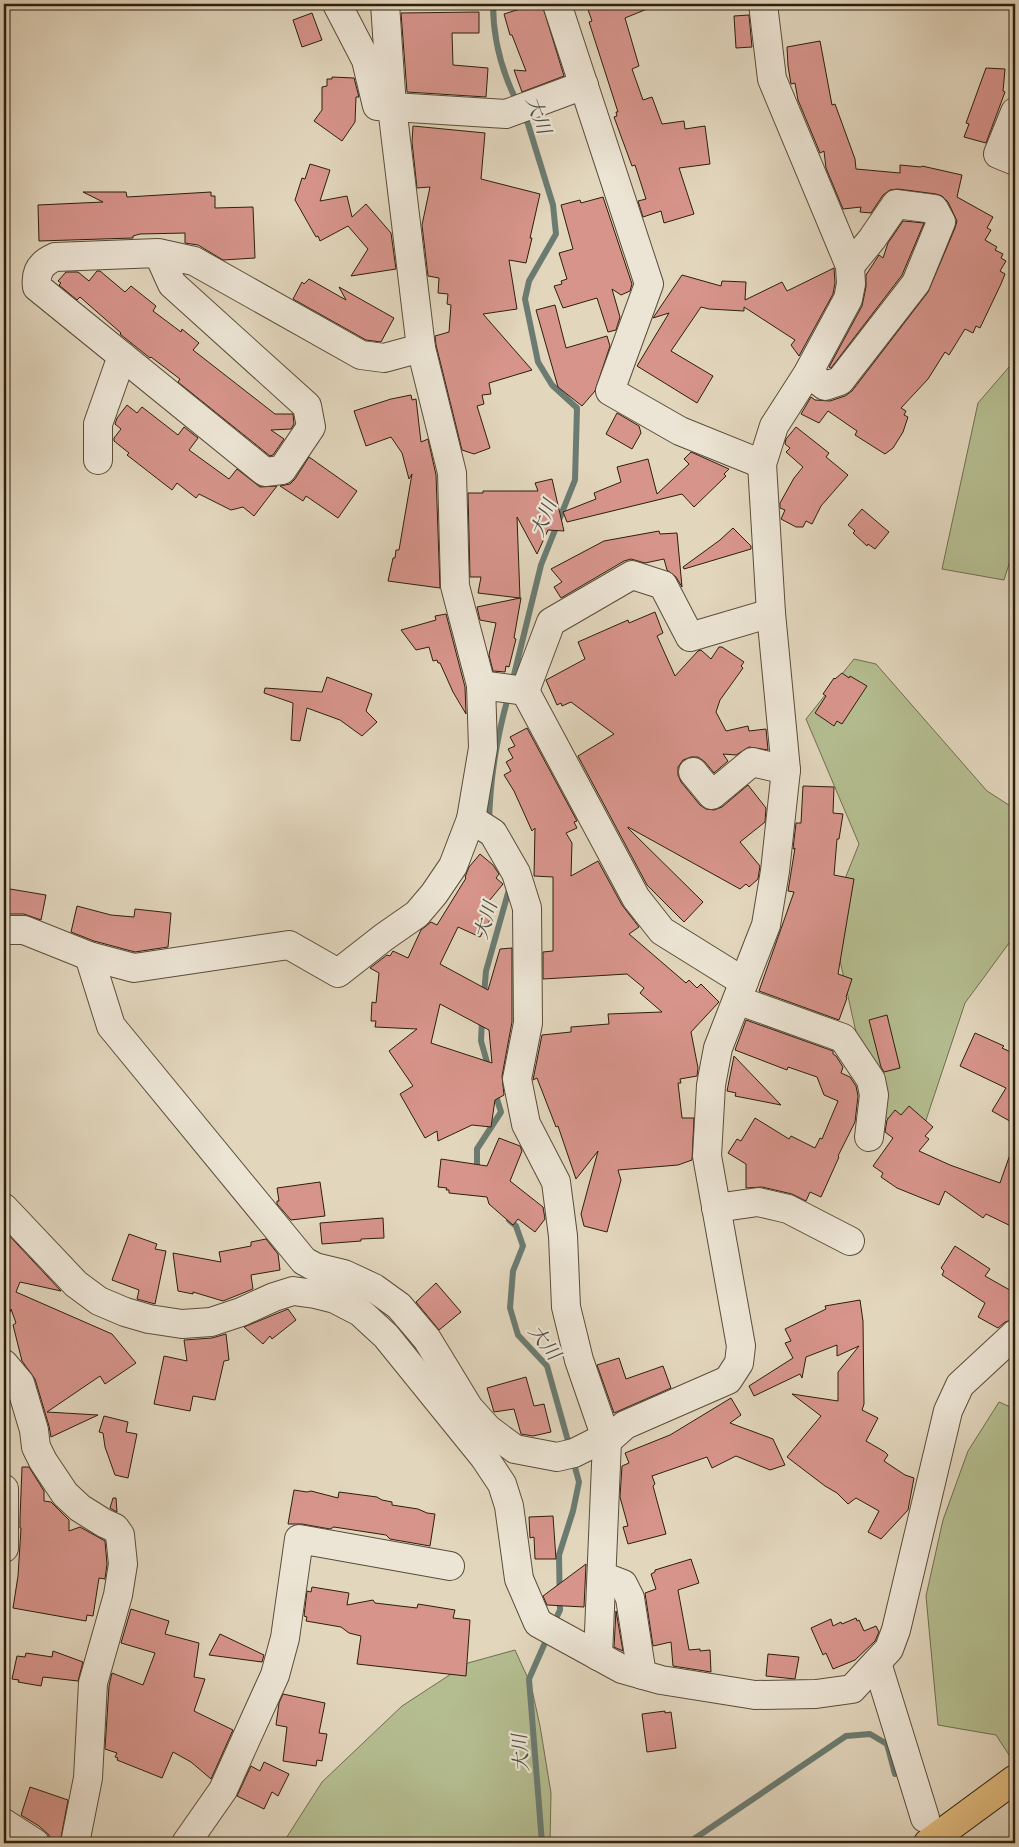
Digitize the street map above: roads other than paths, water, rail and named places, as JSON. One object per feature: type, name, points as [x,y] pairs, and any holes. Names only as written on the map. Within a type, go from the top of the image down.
[{"type":"highway","points":[[927,1830],[1015,1778]]},
{"type":"street","points":[[337,4],[366,60],[377,106],[506,114],[584,85]]},
{"type":"street","points":[[4,930],[24,930],[89,956],[134,968],[289,945],[338,973],[417,914],[434,894],[453,866],[471,819],[483,748],[481,685],[455,586],[452,473],[421,348],[392,107],[385,4]]},
{"type":"street","points":[[557,4],[649,284],[610,390],[680,432],[762,464]]},
{"type":"street","points":[[89,956],[111,1026],[304,1261],[315,1267],[344,1274],[374,1288],[399,1306],[427,1339],[469,1408],[488,1429],[515,1449],[557,1457],[574,1453],[596,1442],[607,1441],[626,1425],[728,1380],[739,1363],[741,1346],[707,1156],[711,1085],[718,1048],[766,925],[775,871],[786,770],[771,613],[762,464],[774,426],[808,373],[848,299],[850,266],[772,79],[763,4]]},
{"type":"street","points":[[1015,112],[998,154],[1015,161]]},
{"type":"street","points":[[808,373],[825,386],[840,380],[916,282],[940,222],[934,209],[896,204],[872,239],[850,266]]},
{"type":"street","points":[[158,253],[172,284],[307,406],[311,427],[282,470],[265,472],[37,287],[36,278],[45,261],[55,257],[158,253],[194,261],[361,355],[384,358],[421,348]]},
{"type":"street","points":[[98,460],[98,424],[122,356]]},
{"type":"street","points":[[771,613],[690,637],[663,585],[632,575],[551,622],[525,691],[636,898],[662,931],[741,991],[842,1038],[871,1080],[874,1095],[869,1137]]},
{"type":"street","points":[[481,685],[525,691]]},
{"type":"street","points":[[693,772],[712,795],[752,762],[786,770]]},
{"type":"street","points":[[471,819],[493,833],[516,873],[527,908],[528,1023],[516,1079],[526,1124],[556,1182],[563,1236],[566,1307],[579,1360],[607,1441],[598,1656]]},
{"type":"street","points":[[716,1208],[758,1202],[788,1209],[850,1241]]},
{"type":"street","points":[[4,1208],[52,1261],[76,1284],[99,1300],[133,1315],[182,1324],[211,1322],[241,1312],[274,1297],[293,1292],[335,1299],[360,1312],[392,1344],[484,1457],[502,1484],[509,1506],[519,1579],[538,1623],[622,1669],[661,1680],[755,1695],[816,1694],[852,1689],[889,1649],[896,1630],[948,1411],[960,1385],[1015,1334]]},
{"type":"street","points":[[4,1364],[20,1383],[34,1430],[36,1446],[43,1461],[65,1494],[80,1508],[115,1528],[120,1535],[122,1572],[118,1596],[93,1682],[88,1778],[75,1843]]},
{"type":"street","points":[[4,1490],[4,1548]]},
{"type":"street","points":[[186,1843],[223,1790],[275,1675],[285,1638],[299,1539],[450,1566]]},
{"type":"street","points":[[602,1576],[623,1584],[630,1598],[642,1674]]},
{"type":"street","points":[[877,1662],[927,1830]]},
{"type":"street","points":[[4,1823],[35,1843]]},
{"type":"waterway","name":"大川","points":[[493,4],[493,17],[499,54],[517,102]]},
{"type":"waterway","name":"大川","points":[[512,683],[541,565],[575,480],[577,408],[552,385],[538,362],[525,299],[529,281],[556,234],[553,205],[528,124],[523,114]]},
{"type":"waterway","name":"大川","points":[[489,823],[495,758],[509,694]]},
{"type":"waterway","name":"大川","points":[[484,995],[486,971],[510,886]]},
{"type":"waterway","name":"大川","points":[[482,1020],[481,1041],[489,1069]]},
{"type":"waterway","name":"大川","points":[[477,1173],[477,1149],[501,1112],[495,1093]]},
{"type":"waterway","name":"大川","points":[[509,1220],[516,1226],[523,1246],[513,1271],[510,1308],[518,1335],[547,1366],[570,1448]]},
{"type":"waterway","name":"大川","points":[[553,1625],[560,1610],[559,1555],[573,1511],[579,1482],[573,1460]]},
{"type":"waterway","name":"大川","points":[[542,1843],[529,1679],[548,1636]]},
{"type":"waterway","name":"大川","points":[[688,1843],[846,1736],[870,1734],[887,1744],[895,1774]]}]
